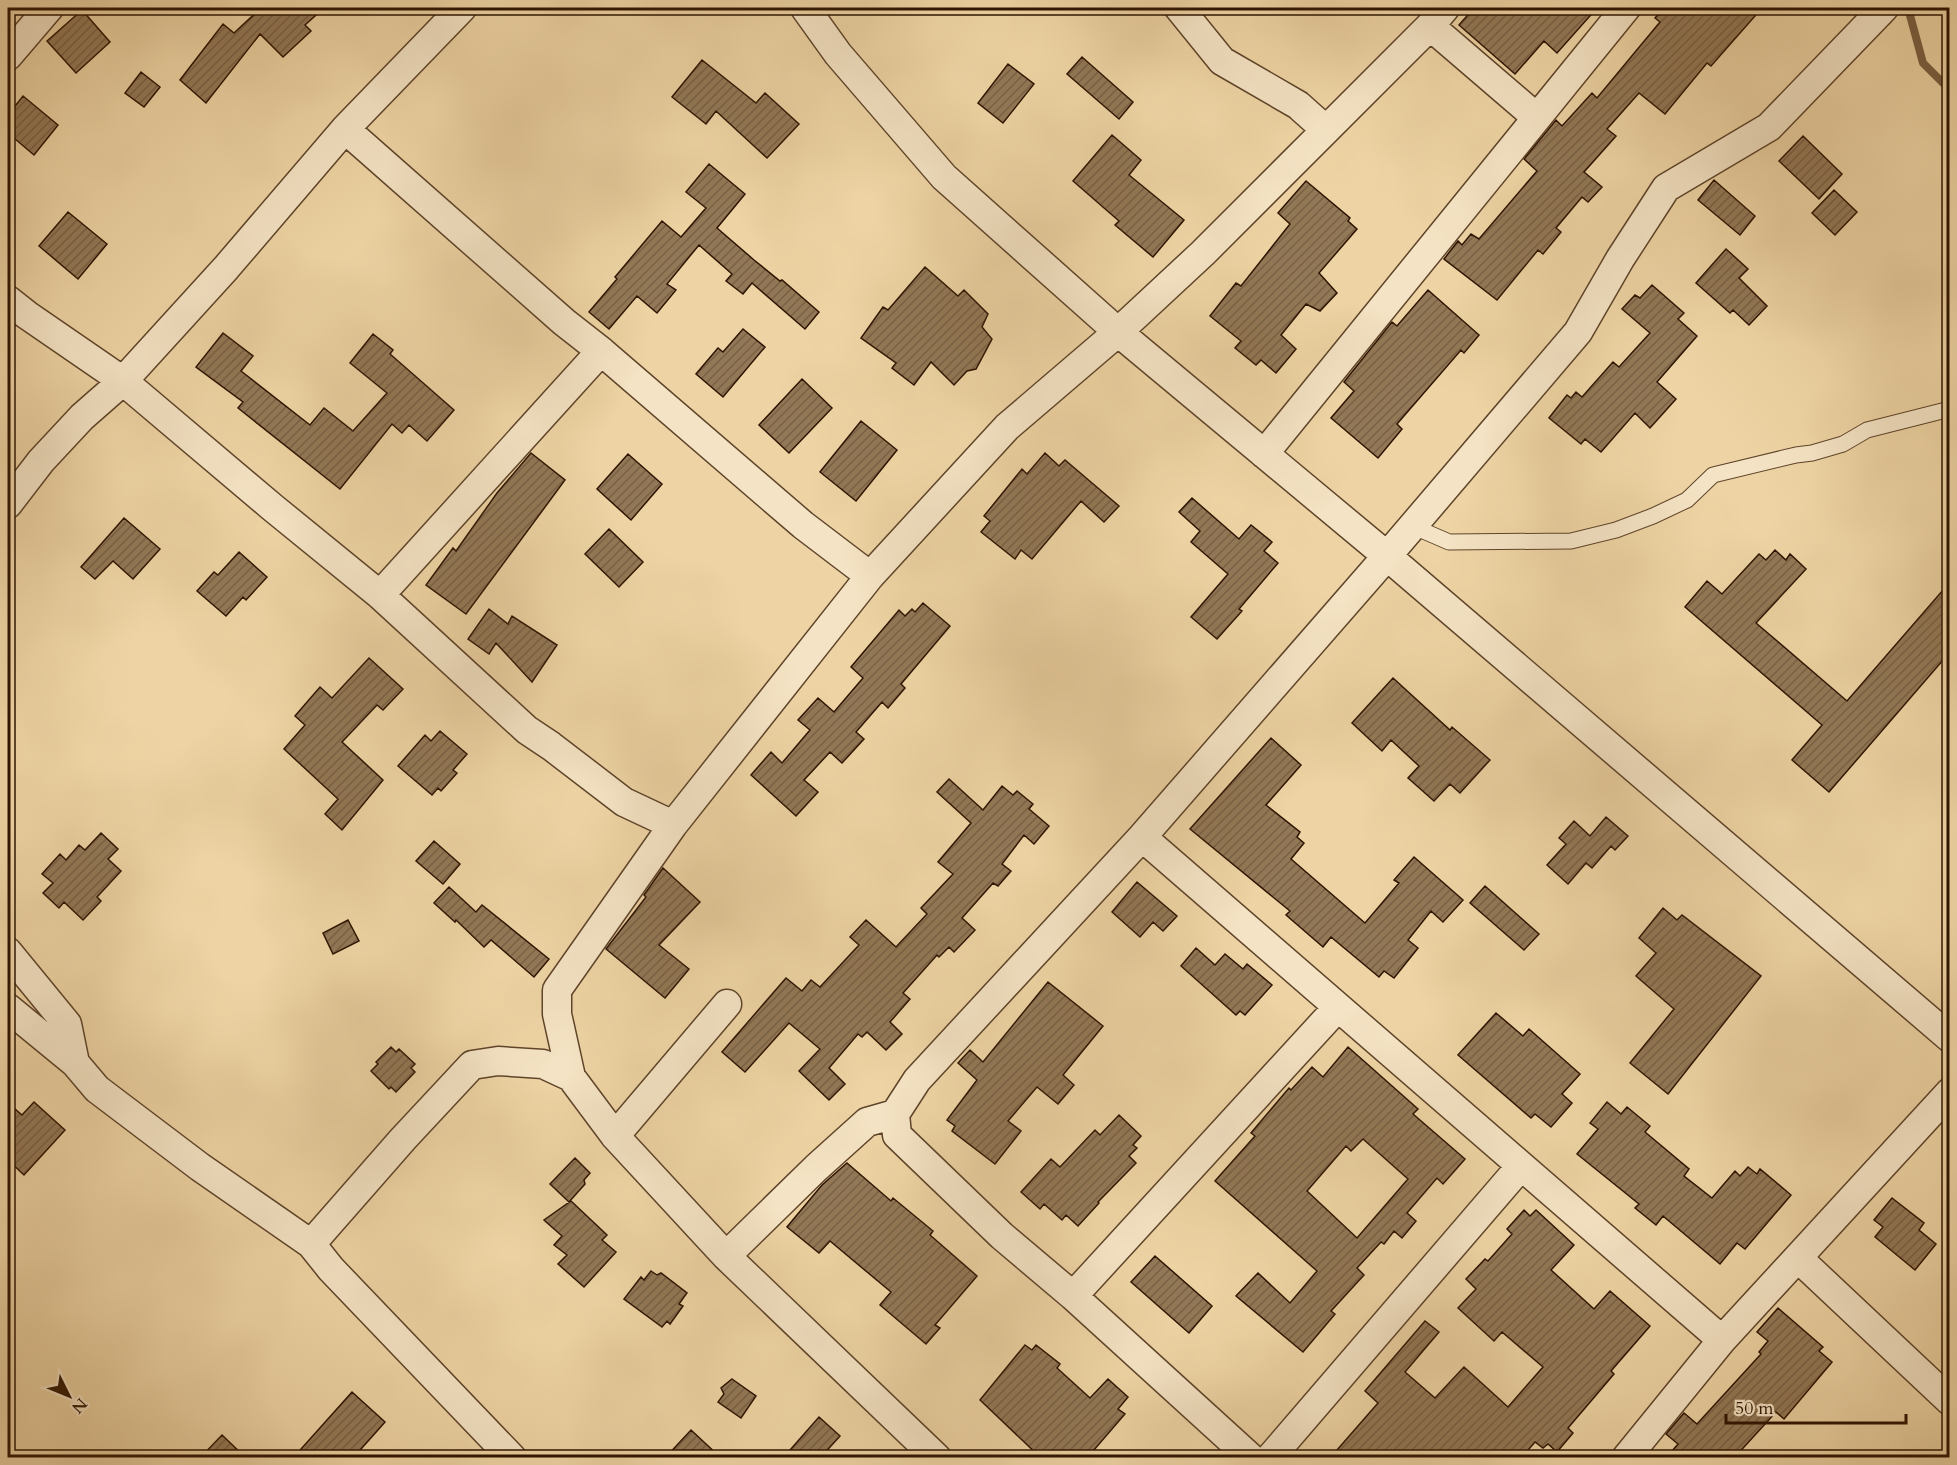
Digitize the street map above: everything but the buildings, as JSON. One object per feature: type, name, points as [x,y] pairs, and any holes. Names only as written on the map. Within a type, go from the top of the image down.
[{"type":"street","points":[[8,56],[48,8]]},
{"type":"street","points":[[8,504],[41,461],[82,417],[123,381],[226,268],[345,129],[462,8]]},
{"type":"street","points":[[1179,8],[1222,62],[1298,105],[1326,130]]},
{"type":"street","points":[[1264,454],[1626,8]]},
{"type":"street","points":[[1251,1458],[1073,1296],[1002,1236],[897,1135],[895,1114],[917,1080],[1142,837],[1387,556],[1578,332],[1620,259],[1666,188],[1770,127],[1884,8]]},
{"type":"street","points":[[816,12],[838,54],[944,177],[1118,332],[1387,556],[1950,1038]]},
{"type":"street","points":[[936,1458],[726,1256],[615,1136],[571,1077],[557,1014],[557,990],[673,825],[870,576],[1008,427],[1118,332],[1203,253],[1437,16],[1536,117]]},
{"type":"street","points":[[345,129],[555,315],[601,351],[803,525],[870,576]]},
{"type":"street","points":[[8,300],[123,381],[380,595],[527,730],[624,802],[673,825]]},
{"type":"street","points":[[380,595],[601,351]]},
{"type":"street","points":[[1142,837],[1722,1341]]},
{"type":"street","points":[[8,951],[67,1024],[75,1063]]},
{"type":"street","points":[[615,1136],[727,1004]]},
{"type":"street","points":[[1073,1296],[1338,1007]]},
{"type":"street","points":[[8,1008],[75,1063],[97,1089],[200,1167],[310,1244],[331,1269],[512,1458]]},
{"type":"street","points":[[310,1244],[472,1065],[498,1061],[543,1064],[571,1077]]},
{"type":"street","points":[[1626,1458],[1722,1341],[1950,1092]]},
{"type":"street","points":[[726,1256],[867,1122],[895,1114]]},
{"type":"street","points":[[1270,1458],[1521,1166]]},
{"type":"street","points":[[1798,1258],[1950,1401]]},
{"type":"lane","points":[[1412,526],[1449,542],[1571,541],[1616,530],[1687,500],[1713,474],[1812,453],[1843,444],[1867,430],[1950,409]]},
{"type":"waterway","points":[[1908,8],[1923,63],[1950,90]]}]
